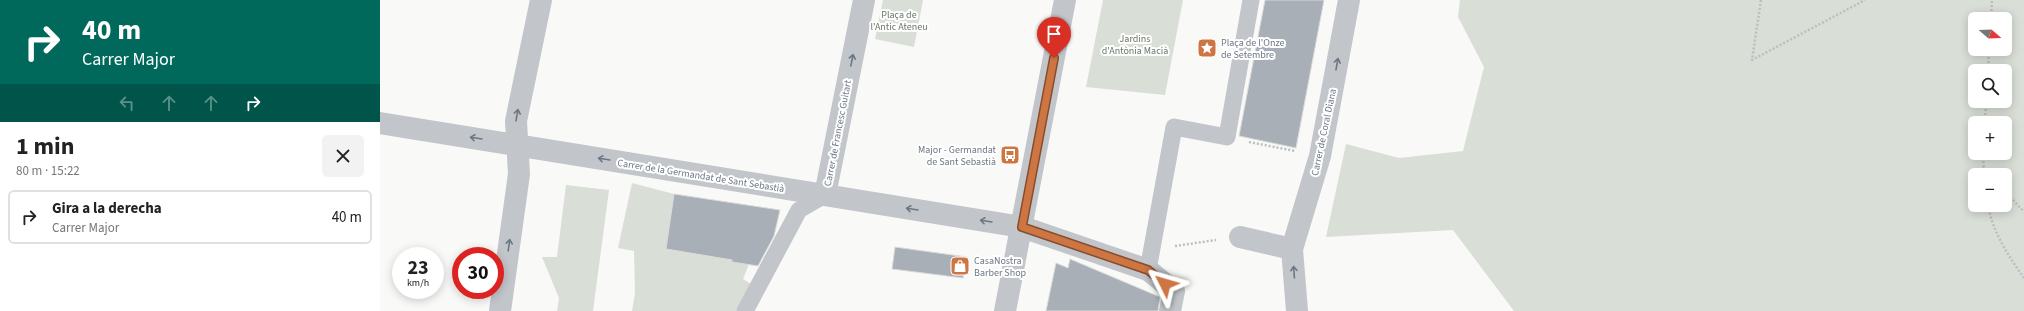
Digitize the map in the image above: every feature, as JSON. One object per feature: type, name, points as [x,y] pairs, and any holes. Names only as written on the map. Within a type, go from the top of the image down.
[{"type":"street","points":[[500,311],[519,174],[516,121],[541,0]]},
{"type":"street","name":"Carrer de Francesc Guitart","points":[[746,311],[799,210],[825,195],[864,0]]},
{"type":"street","points":[[1005,311],[1065,0]]},
{"type":"street","points":[[1170,311],[1174,291],[1148,270],[1174,127],[1227,137],[1251,0]]},
{"type":"street","name":"Carrer de Coral Diana","points":[[1297,311],[1292,249],[1320,156],[1349,0]]},
{"type":"street","name":"Carrer de la Germandat de Sant Sebastià","points":[[380,123],[1022,227],[1148,270]]},
{"type":"street","points":[[1240,237],[1292,249]]},
{"type":"path","points":[[1761,0],[1752,60],[1865,0]]},
{"type":"path","points":[[1991,12],[1992,0]]},
{"type":"path","points":[[1227,137],[1320,156]]},
{"type":"path","points":[[1982,160],[1982,166]]},
{"type":"path","points":[[2012,199],[2024,212]]},
{"type":"path","points":[[1990,212],[2007,253],[2024,278]]},
{"type":"path","points":[[1153,248],[1240,237]]},
{"type":"green space","name":"Plaça de l'Antic Ateneu","points":[[883,0],[923,0],[914,47],[875,39]]},
{"type":"green space","name":"Jardins d'Antònia Macià","points":[[1103,0],[1183,0],[1165,95],[1086,87]]},
{"type":"green space","points":[[1460,0],[2024,0],[2024,311],[1514,311],[1453,230],[1326,237],[1346,144],[1399,158],[1463,151],[1484,67],[1458,17]]},
{"type":"green space","points":[[632,183],[674,194],[667,249],[749,264],[743,279],[754,286],[737,311],[632,311],[635,293],[634,251],[618,248]]},
{"type":"green space","points":[[566,185],[609,190],[593,311],[557,311],[559,298],[542,257],[557,257]]},
{"type":"building","points":[[1265,0],[1324,0],[1296,148],[1239,136]]},
{"type":"building","points":[[674,194],[780,210],[774,236],[758,266],[666,249]]},
{"type":"building","points":[[895,247],[967,257],[963,278],[892,269]]},
{"type":"building","points":[[1070,259],[1160,297],[1158,311],[1046,311],[1056,263],[1068,268]]},
{"type":"place","name":"Plaça de l'Onze de Setembre","points":[[1207,48]]},
{"type":"place","name":"Major - Germandat de Sant Sebastià","points":[[1010,155]]},
{"type":"place","name":"CasaNostra Barber Shop","points":[[960,266]]},
{"type":"route","points":[[1054,58],[1022,227],[1148,270],[1165,284]]}]
